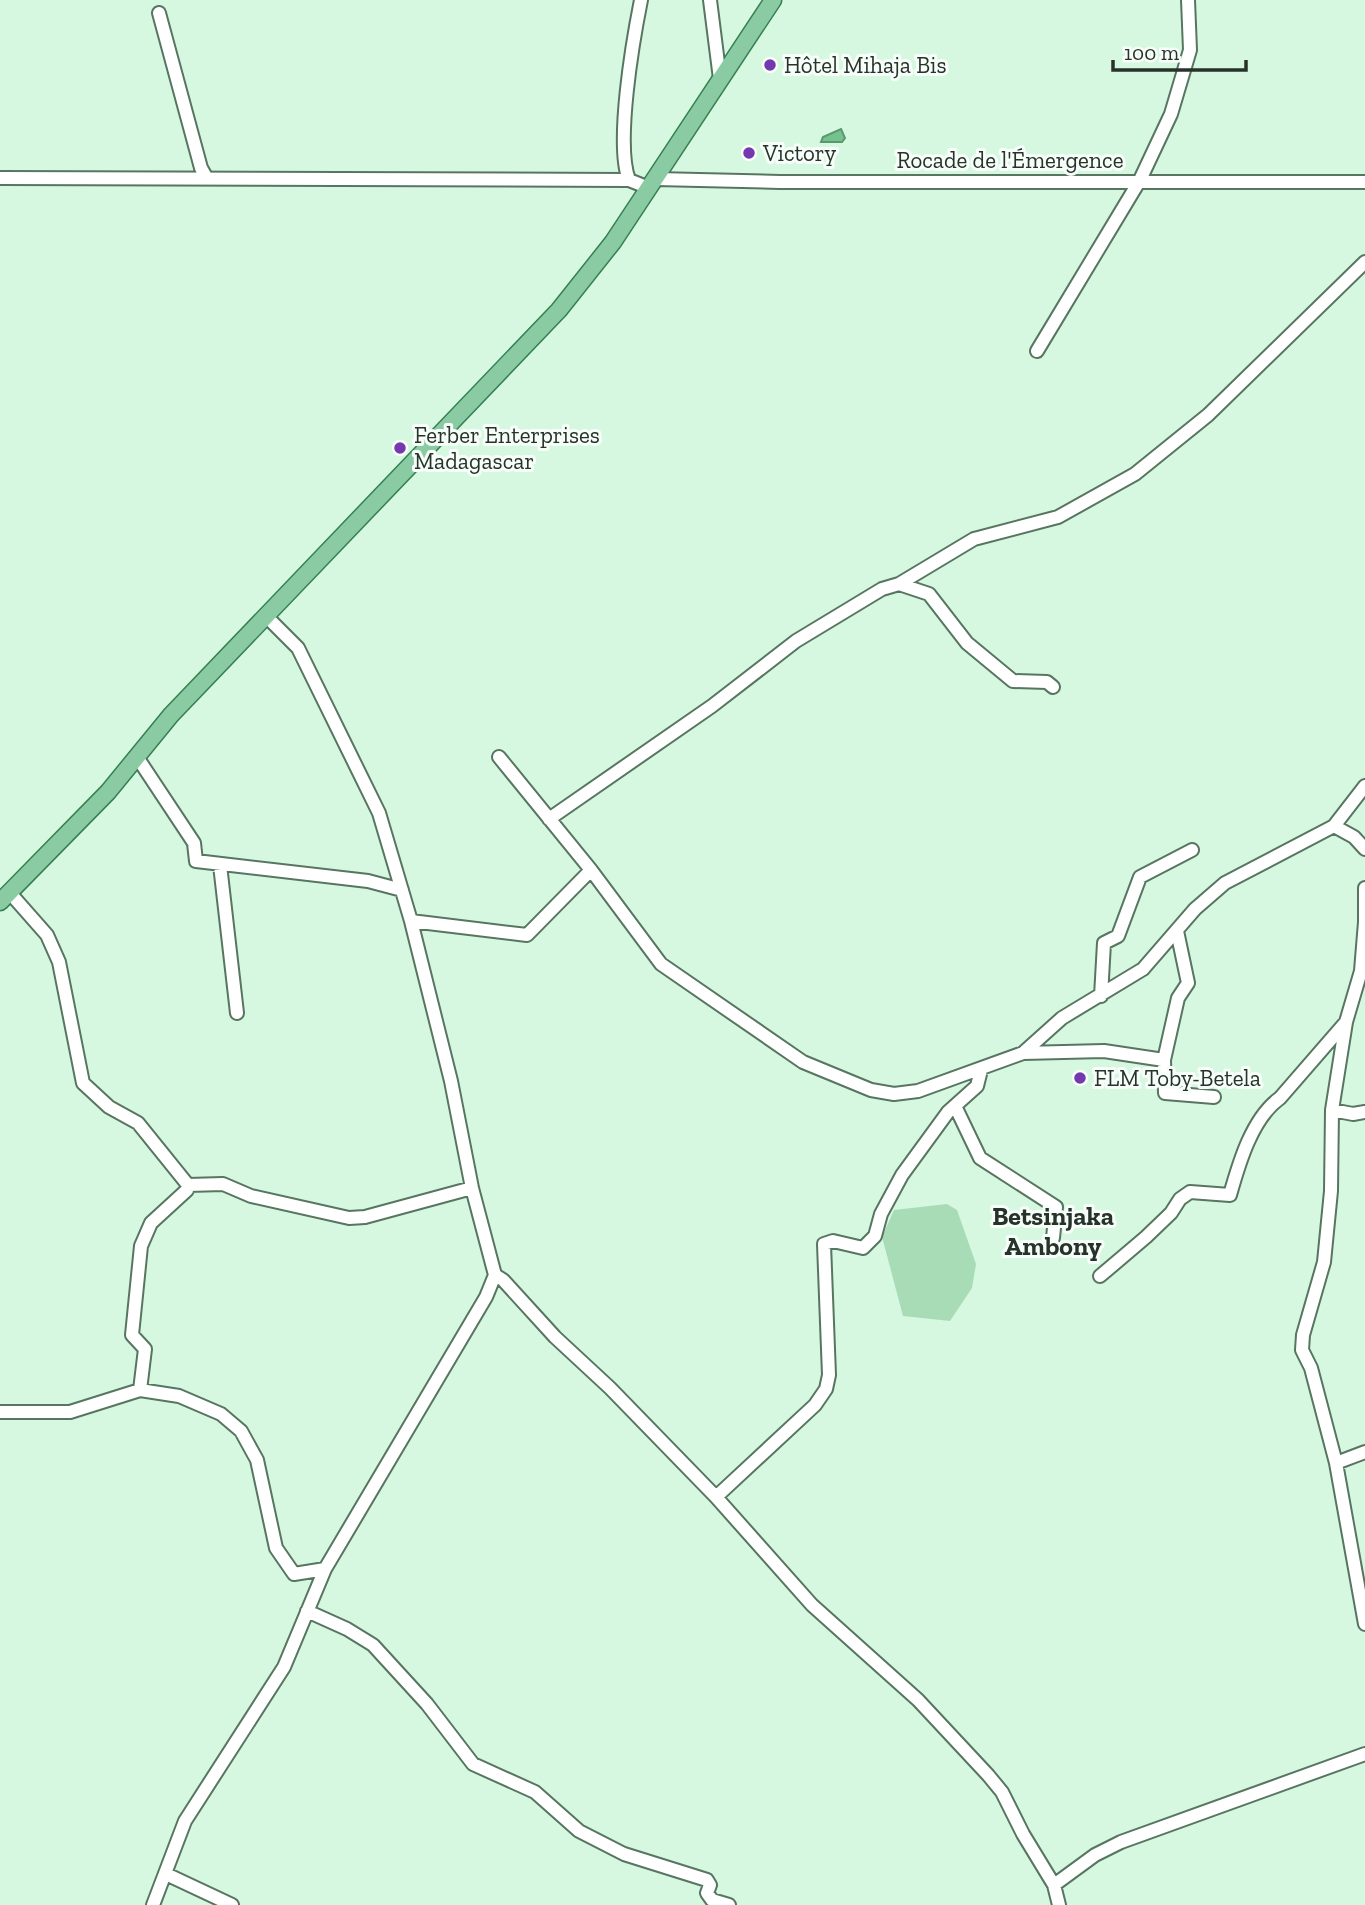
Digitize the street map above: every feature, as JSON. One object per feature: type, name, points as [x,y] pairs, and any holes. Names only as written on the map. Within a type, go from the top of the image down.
[{"type":"main road","points":[[4,894],[108,792],[171,715],[559,310],[612,242],[773,0]]},
{"type":"street","points":[[629,180],[625,152],[631,49],[641,0]]},
{"type":"street","points":[[710,0],[720,79]]},
{"type":"street","points":[[1037,351],[1140,180],[1171,114],[1190,50],[1188,0]]},
{"type":"street","points":[[159,13],[201,168],[206,177]]},
{"type":"street","points":[[0,178],[629,180],[652,184]]},
{"type":"street","name":"Rocade de l'Émergence","points":[[652,184],[1365,181]]},
{"type":"street","points":[[550,819],[682,728],[796,641],[882,589],[899,584],[974,539],[1058,517],[1135,474],[1208,415],[1365,262]]},
{"type":"street","points":[[899,584],[929,594],[967,643],[1013,681],[1047,682],[1054,687]]},
{"type":"street","points":[[153,1905],[185,1821],[284,1667],[325,1569],[486,1297],[495,1275],[472,1188],[453,1086],[411,921],[379,813],[298,648],[267,617]]},
{"type":"street","points":[[137,757],[194,843],[196,861],[368,881],[402,890]]},
{"type":"street","points":[[499,757],[591,870],[661,964],[803,1062],[871,1090],[894,1094],[918,1091],[1023,1053],[1062,1018],[1143,969],[1195,909],[1225,883],[1334,826],[1365,786]]},
{"type":"street","points":[[1334,826],[1353,837],[1365,849]]},
{"type":"street","points":[[1101,996],[1104,943],[1118,936],[1140,877],[1192,850]]},
{"type":"street","points":[[220,865],[237,1013]]},
{"type":"street","points":[[411,921],[527,935],[591,870]]},
{"type":"street","points":[[1365,888],[1361,971],[1346,1022],[1332,1110],[1331,1191],[1324,1262],[1303,1335],[1302,1350],[1311,1368],[1336,1463],[1365,1624]]},
{"type":"street","points":[[4,894],[47,935],[59,962],[83,1083],[109,1107],[138,1123],[188,1185]]},
{"type":"street","points":[[1177,931],[1188,983],[1178,998],[1164,1060],[1166,1093],[1214,1097]]},
{"type":"street","points":[[1100,1276],[1146,1237],[1171,1213],[1180,1199],[1190,1192],[1230,1195],[1251,1137],[1269,1105],[1280,1098],[1346,1022]]},
{"type":"street","points":[[1023,1053],[1104,1051],[1164,1060]]},
{"type":"street","points":[[716,1497],[815,1405],[826,1389],[829,1375],[824,1244],[833,1241],[863,1248],[875,1236],[881,1214],[902,1175],[948,1112],[956,1108],[977,1086],[981,1070]]},
{"type":"street","points":[[956,1108],[980,1158],[1056,1208],[1053,1238]]},
{"type":"street","points":[[1332,1110],[1353,1114],[1365,1112]]},
{"type":"street","points":[[188,1185],[223,1184],[251,1196],[349,1218],[377,1214],[472,1188]]},
{"type":"street","points":[[140,1390],[145,1349],[132,1335],[141,1247],[151,1223],[187,1190],[188,1185]]},
{"type":"street","points":[[495,1275],[503,1280],[555,1338],[610,1388],[716,1497],[812,1605],[918,1700],[988,1775],[1003,1792],[1023,1834],[1055,1885],[1061,1905],[1070,1905]]},
{"type":"street","points":[[0,1412],[70,1412],[140,1390],[155,1390],[200,1403],[221,1414],[241,1432],[257,1460],[276,1548],[295,1574],[325,1569]]},
{"type":"street","points":[[1336,1463],[1365,1452]]},
{"type":"street","points":[[307,1611],[347,1629],[373,1645],[427,1704],[473,1764],[535,1792],[579,1831],[613,1849],[707,1880],[710,1885],[707,1893],[712,1900],[729,1905]]},
{"type":"street","points":[[1055,1885],[1095,1855],[1121,1842],[1365,1754]]},
{"type":"street","points":[[166,1874],[232,1905]]},
{"type":"shaded area","points":[[841,129],[845,138],[842,142],[821,142],[823,137]]},
{"type":"shaded area","points":[[947,1204],[957,1210],[976,1264],[972,1288],[950,1321],[903,1316],[882,1237],[894,1210]]},
{"type":"place","name":"Hôtel Mihaja Bis","points":[[770,65]]},
{"type":"place","name":"Victory","points":[[749,153]]},
{"type":"place","name":"Ferber Enterprises Madagascar","points":[[400,448]]},
{"type":"place","name":"FLM Toby-Betela","points":[[1080,1078]]},
{"type":"district","name":"Betsinjaka Ambony","points":[[1053,1231]]}]
